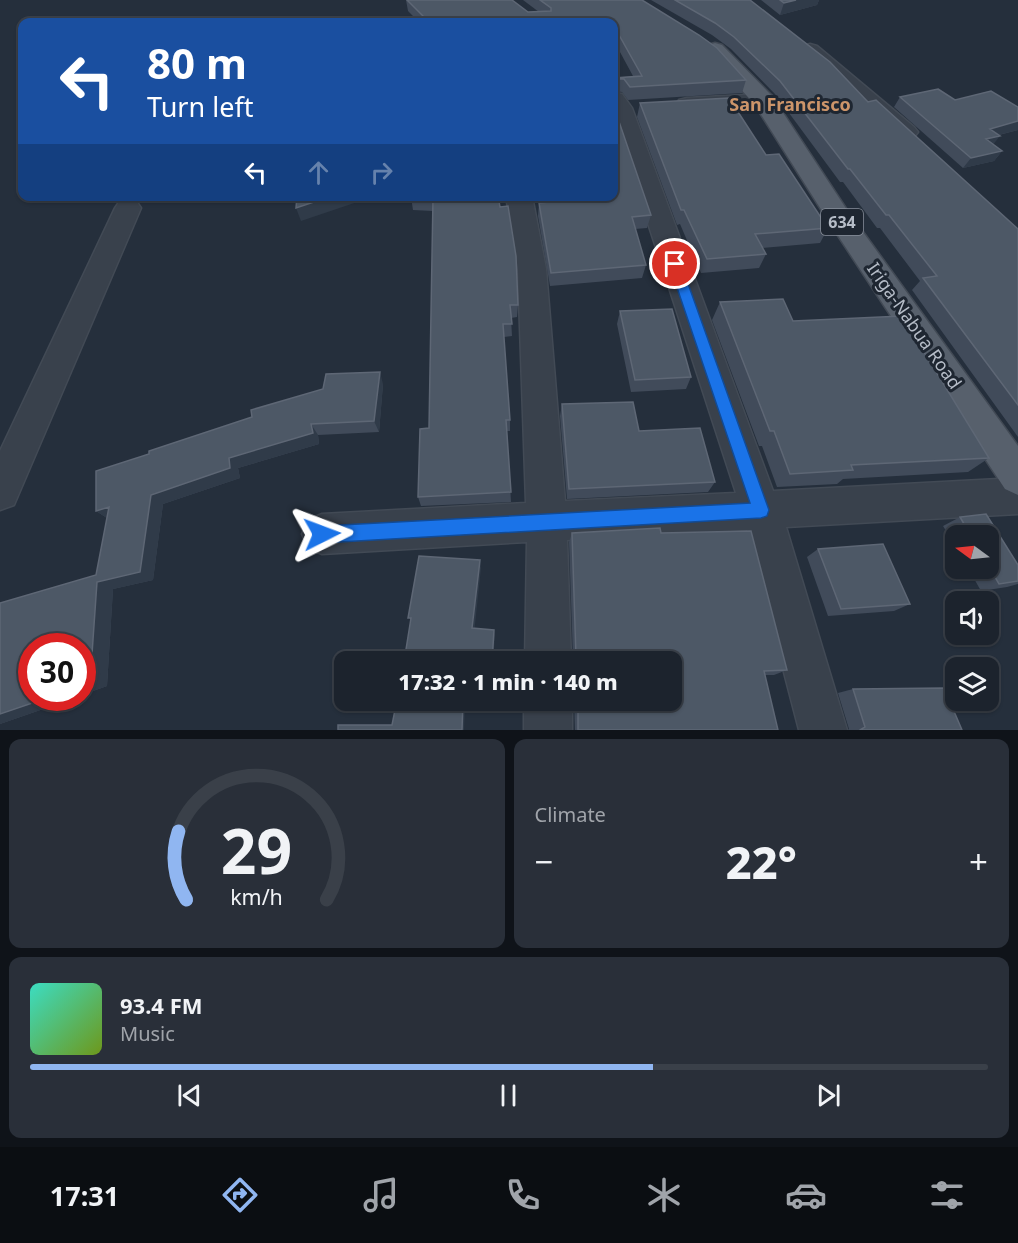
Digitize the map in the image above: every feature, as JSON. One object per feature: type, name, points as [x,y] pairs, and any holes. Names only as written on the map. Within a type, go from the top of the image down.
[{"type":"main road","name":"Iriga-Nabua Road","points":[[695,36],[722,55],[764,101],[838,216],[1018,477]]},
{"type":"street","points":[[795,38],[857,88],[925,149]]},
{"type":"street","points":[[669,106],[764,101]]},
{"type":"street","points":[[623,106],[761,510],[823,730]]},
{"type":"street","points":[[520,201],[532,269],[547,522],[548,651]]},
{"type":"street","points":[[0,492],[128,208]]},
{"type":"street","points":[[322,534],[1018,496]]},
{"type":"street","points":[[548,711],[548,730]]},
{"type":"building","points":[[407,0],[512,0],[528,12],[551,11],[551,8],[540,0],[642,0],[717,48],[746,80],[630,87],[624,79],[618,78],[642,76],[618,33],[618,18],[425,18]]},
{"type":"building","points":[[675,0],[750,0],[830,62],[868,102],[876,100],[1018,229],[1018,405],[923,278],[937,276],[889,215],[886,215],[848,169],[780,81],[734,37]]},
{"type":"building","points":[[780,0],[796,0],[784,3]]},
{"type":"building","points":[[938,89],[955,100],[991,91],[1018,107],[1018,121],[990,129],[1000,136],[986,139],[1002,151],[971,158],[900,97]]},
{"type":"building","points":[[729,98],[766,155],[779,154],[828,228],[755,234],[766,254],[707,259],[684,210],[681,210],[640,103]]},
{"type":"building","points":[[618,119],[651,215],[632,217],[646,265],[551,273],[539,203],[618,201]]},
{"type":"building","points":[[297,201],[317,201],[296,208]]},
{"type":"building","points":[[433,201],[499,201],[500,207],[508,206],[516,256],[518,305],[510,305],[512,324],[503,324],[510,420],[506,420],[511,492],[418,497],[420,429],[429,428]]},
{"type":"building","points":[[783,299],[793,321],[902,316],[989,458],[851,465],[853,470],[790,474],[774,431],[770,431],[720,302]]},
{"type":"building","points":[[672,309],[691,377],[635,380],[620,311]]},
{"type":"building","points":[[380,372],[374,421],[311,424],[313,433],[229,458],[230,468],[151,495],[140,572],[97,582],[93,633],[18,633],[18,708],[0,714],[0,603],[96,575],[109,507],[96,511],[96,471],[252,417],[251,410],[323,389],[326,374]]},
{"type":"building","points":[[633,402],[639,431],[700,428],[715,482],[569,489],[562,404]]},
{"type":"building","points":[[986,514],[993,525],[965,525],[960,517]]},
{"type":"building","points":[[660,528],[661,533],[751,531],[787,670],[764,671],[778,730],[578,730],[578,711],[682,711],[682,651],[576,651],[572,533]]},
{"type":"building","points":[[999,535],[1018,565],[1018,581],[999,584],[996,579],[999,579]]},
{"type":"building","points":[[883,544],[910,604],[841,609],[818,549]]},
{"type":"building","points":[[419,556],[480,560],[472,628],[494,630],[493,651],[406,651],[411,618],[408,618]]},
{"type":"building","points":[[944,688],[945,711],[954,711],[962,730],[860,730],[865,727],[853,689]]},
{"type":"building","points":[[395,711],[463,711],[462,730],[338,730],[338,725],[392,725]]},
{"type":"district","name":"San Francisco","points":[[790,105]]},
{"type":"route","points":[[322,534],[761,510],[675,264]]}]
